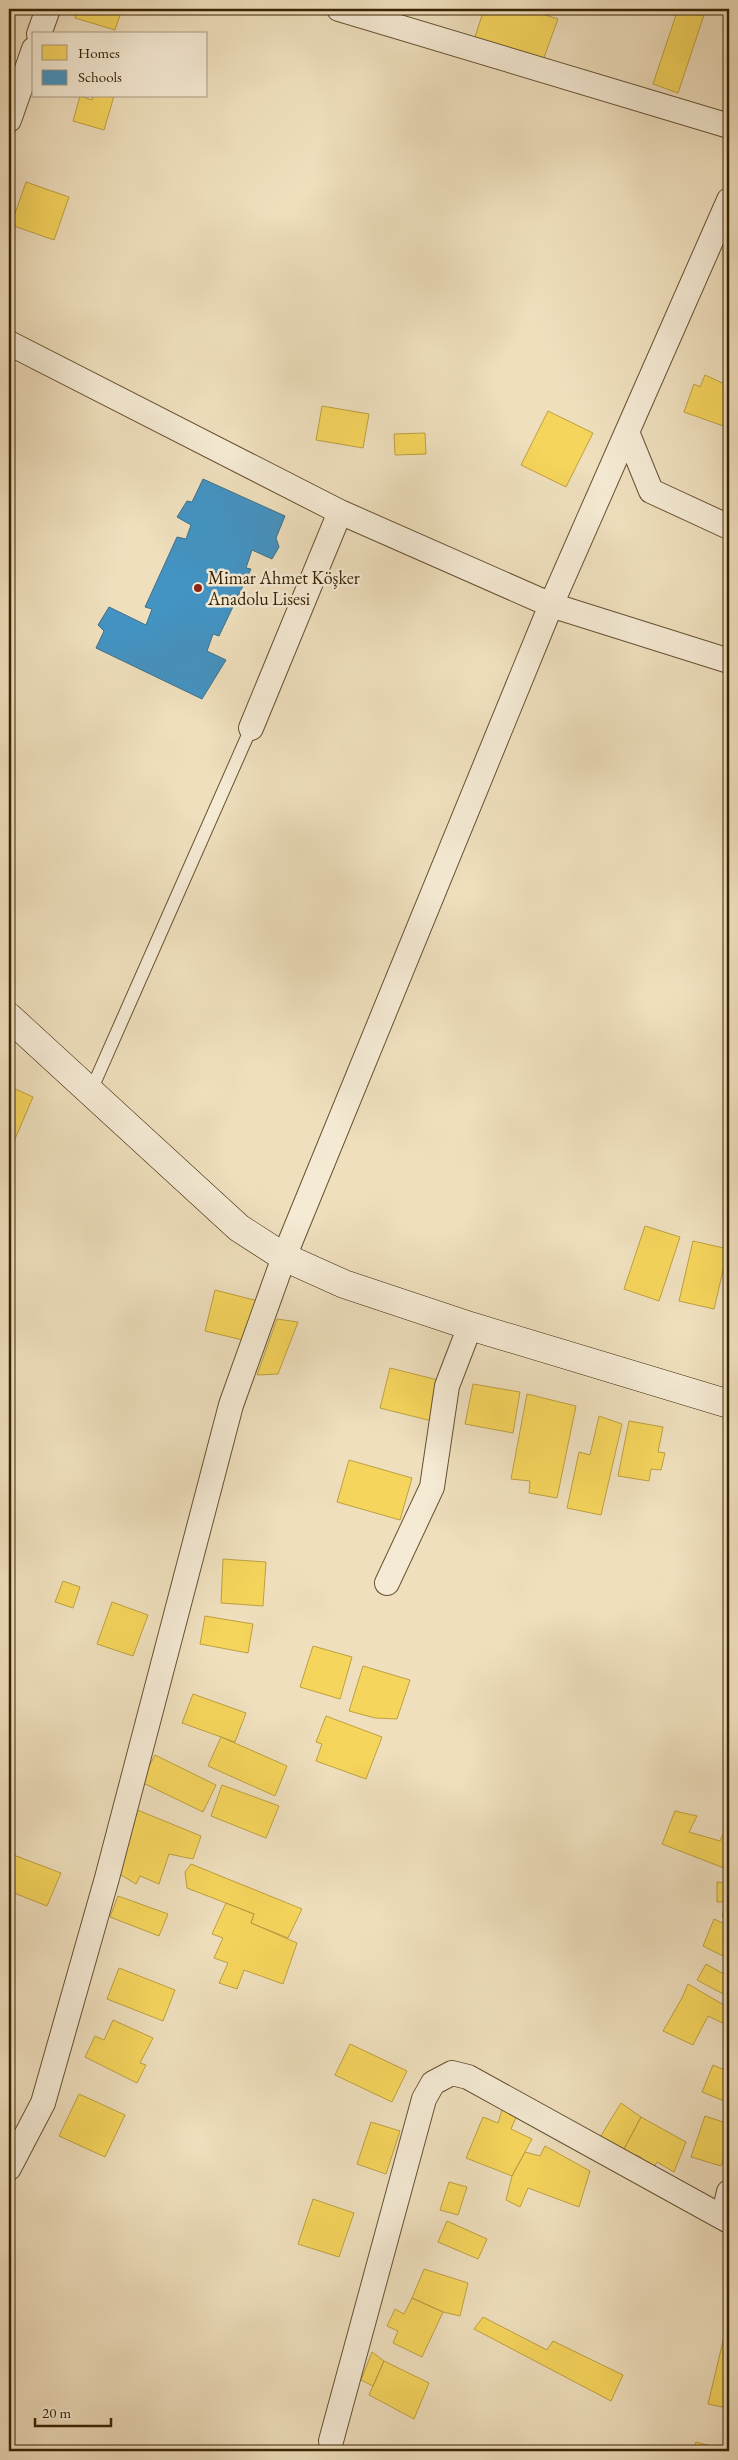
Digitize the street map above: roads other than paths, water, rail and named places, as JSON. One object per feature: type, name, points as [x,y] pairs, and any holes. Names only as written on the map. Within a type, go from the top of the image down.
[{"type":"main road","points":[[11,1027],[90,1093],[239,1228],[284,1257],[344,1284],[470,1326],[729,1404]]},
{"type":"street","points":[[40,32],[48,9]]},
{"type":"street","points":[[339,9],[729,126]]},
{"type":"street","points":[[9,120],[32,55]]},
{"type":"street","points":[[9,2168],[43,2103],[108,1878],[231,1405],[284,1257],[551,604],[729,200]]},
{"type":"street","points":[[9,343],[340,512],[551,604],[729,661]]},
{"type":"street","points":[[627,432],[651,491],[729,527]]},
{"type":"street","points":[[251,728],[340,512]]},
{"type":"street","points":[[387,1583],[432,1487],[447,1386],[470,1326]]},
{"type":"street","points":[[331,2441],[424,2099],[433,2083],[452,2073],[468,2077],[726,2219],[729,2192]]},
{"type":"lane","points":[[90,1093],[251,728]]},
{"type":"place","name":"Mimar Ahmet Köşker Anadolu Lisesi","points":[[198,588]]}]
